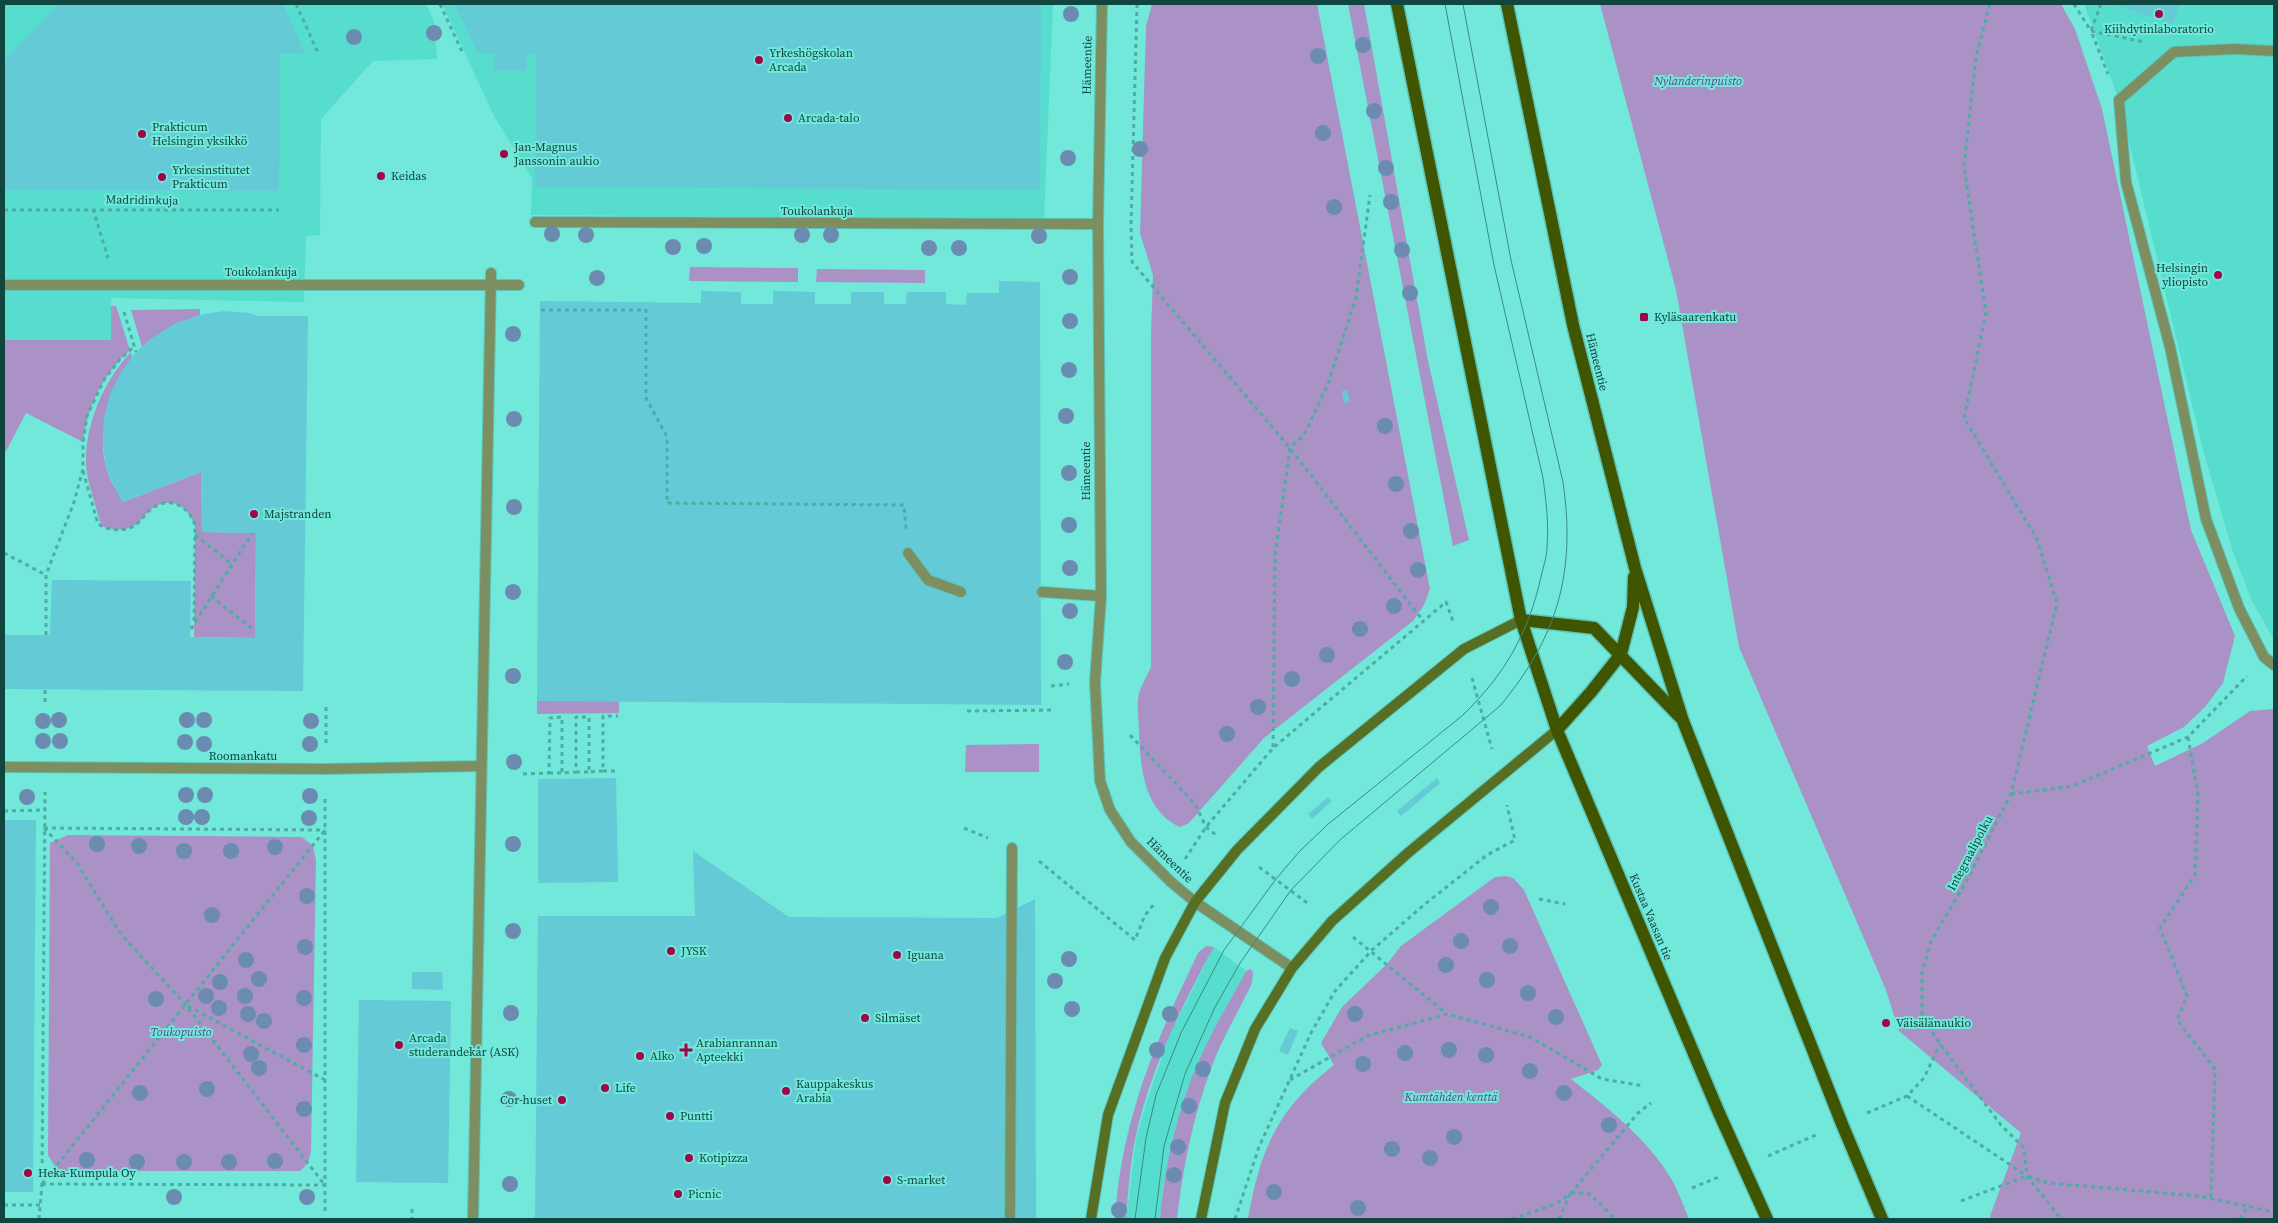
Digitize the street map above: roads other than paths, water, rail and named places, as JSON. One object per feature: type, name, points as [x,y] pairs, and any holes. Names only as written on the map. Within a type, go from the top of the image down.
[{"type":"main road","points":[[1396,4],[1521,620],[1594,628],[1683,720],[1842,1124],[1882,1219]]},
{"type":"main road","name":"Hämeentie","points":[[1507,4],[1573,325],[1635,568],[1683,720]]},
{"type":"main road","points":[[1201,1219],[1225,1103],[1255,1029],[1292,968],[1332,921],[1408,852],[1557,730],[1591,692],[1621,654],[1633,608],[1635,568]]},
{"type":"main road","name":"Hämeentie","points":[[1091,1219],[1108,1115],[1164,958],[1195,902],[1237,850],[1319,767],[1464,649],[1521,620]]},
{"type":"main road","name":"Kustaa Vaasan tie","points":[[1521,620],[1557,730],[1742,1167],[1767,1219]]},
{"type":"street","name":"Hämeentie","points":[[1102,4],[1098,224],[1101,596],[1095,682],[1100,781],[1110,810],[1131,842],[1171,882],[1195,902],[1292,968]]},
{"type":"street","points":[[2274,51],[2234,49],[2174,52],[2119,100],[2126,182],[2170,347],[2206,519],[2239,608],[2264,657],[2274,665]]},
{"type":"street","name":"Toukolankuja","points":[[535,222],[1098,224]]},
{"type":"street","points":[[473,1219],[491,273]]},
{"type":"street","name":"Toukolankuja","points":[[4,284],[519,285]]},
{"type":"street","points":[[908,553],[928,580],[961,592]]},
{"type":"street","points":[[1042,592],[1101,596]]},
{"type":"street","name":"Roomankatu","points":[[4,767],[326,769],[482,766]]},
{"type":"street","points":[[1010,1219],[1012,848]]},
{"type":"tram line","points":[[1135,1219],[1146,1138],[1156,1095],[1181,1033],[1224,950],[1276,879],[1299,852],[1327,825],[1463,715],[1478,700],[1513,652],[1522,635],[1536,598],[1548,538],[1543,478],[1494,265],[1445,4]]},
{"type":"tram line","points":[[1155,1219],[1164,1146],[1185,1074],[1215,1007],[1240,963],[1291,890],[1341,839],[1500,706],[1520,680],[1536,654],[1549,628],[1558,602],[1564,574],[1567,545],[1563,482],[1511,260],[1463,4]]},
{"type":"place","name":"Kiihdytinlaboratorio","points":[[2159,14]]},
{"type":"place","name":"Yrkeshögskolan Arcada","points":[[759,60]]},
{"type":"place","name":"Arcada-talo","points":[[788,118]]},
{"type":"place","name":"Prakticum Helsingin yksikkö","points":[[142,134]]},
{"type":"place","name":"Jan-Magnus Janssonin aukio","points":[[504,154]]},
{"type":"place","name":"Keidas","points":[[381,176]]},
{"type":"place","name":"Yrkesinstitutet Prakticum","points":[[162,177]]},
{"type":"place","name":"Helsingin yliopisto","points":[[2218,275]]},
{"type":"place","name":"Kyläsaarenkatu","points":[[1644,317]]},
{"type":"place","name":"Majstranden","points":[[254,514]]},
{"type":"place","name":"JYSK","points":[[671,951]]},
{"type":"place","name":"Iguana","points":[[897,955]]},
{"type":"place","name":"Silmäset","points":[[865,1018]]},
{"type":"place","name":"Väisälänaukio","points":[[1886,1023]]},
{"type":"place","name":"Arcada studerandekår (ASK)","points":[[399,1045]]},
{"type":"place","name":"Arabianrannan Apteekki","points":[[686,1050]]},
{"type":"place","name":"Alko","points":[[640,1056]]},
{"type":"place","name":"Life","points":[[605,1088]]},
{"type":"place","name":"Kauppakeskus Arabia","points":[[786,1091]]},
{"type":"place","name":"Cor-huset","points":[[562,1100]]},
{"type":"place","name":"Puntti","points":[[670,1116]]},
{"type":"place","name":"Kotipizza","points":[[689,1158]]},
{"type":"place","name":"Heka-Kumpula Oy","points":[[28,1173]]},
{"type":"place","name":"S-market","points":[[887,1180]]},
{"type":"place","name":"Picnic","points":[[678,1194]]},
{"type":"park label","name":"Nylanderinpuisto","points":[[1698,81]]},
{"type":"park label","name":"Toukopuisto","points":[[181,1032]]},
{"type":"park label","name":"Kumtähden kenttä","points":[[1451,1097]]}]
